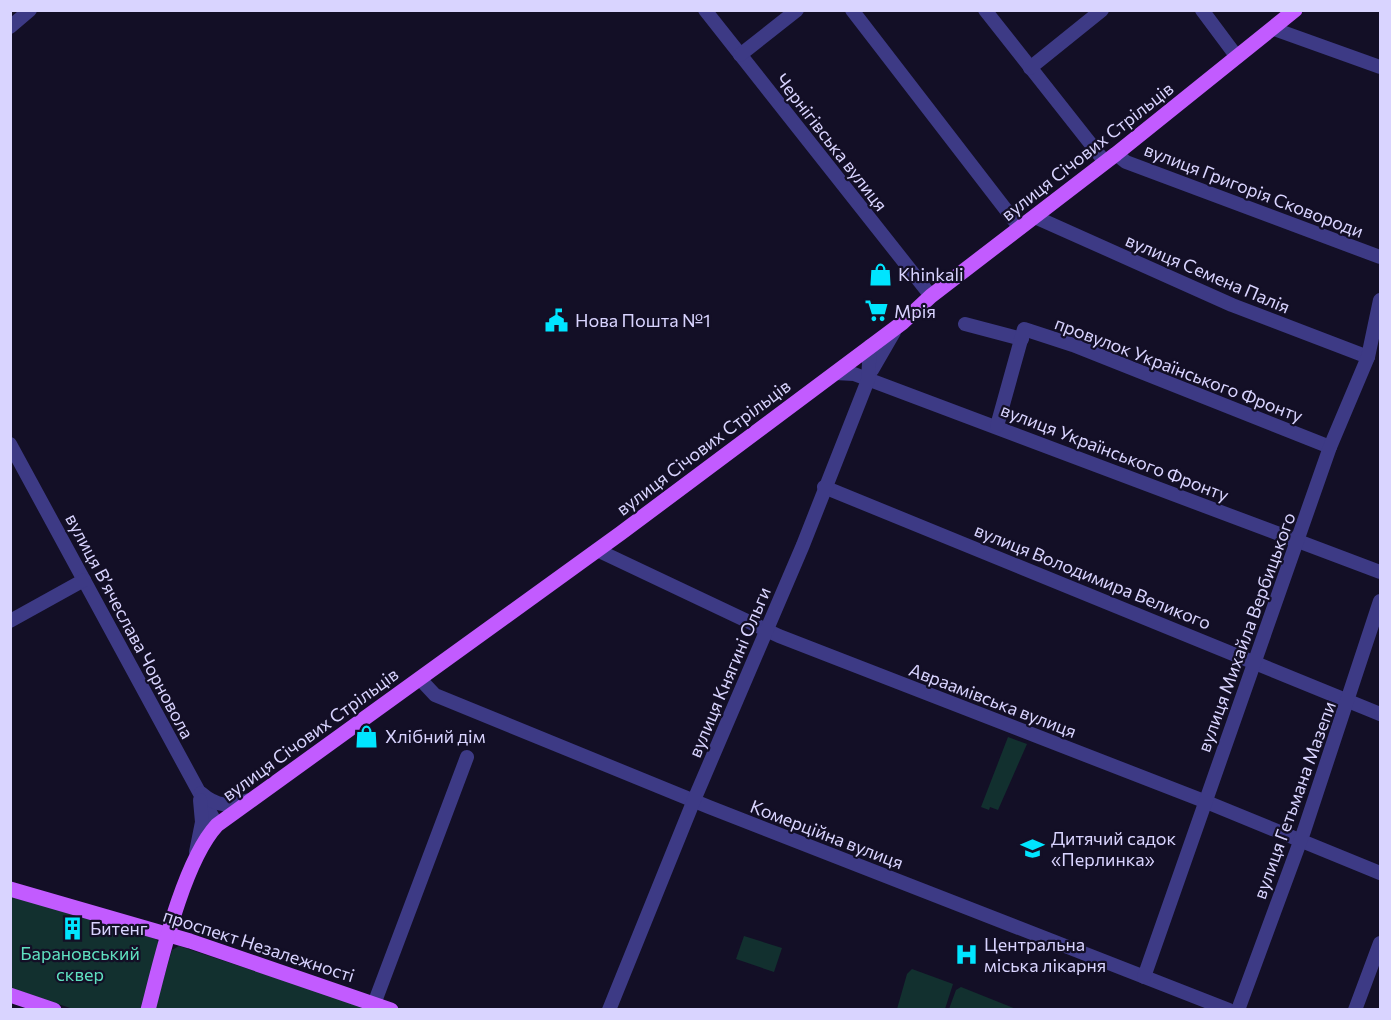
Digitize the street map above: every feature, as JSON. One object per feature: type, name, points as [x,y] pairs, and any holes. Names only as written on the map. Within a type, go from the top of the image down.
[{"type":"main road","name":"вулиця Січових Стрільців","points":[[148,1010],[169,935],[194,862],[201,846],[217,825],[597,550],[902,323],[931,296],[1111,158],[1295,10]]},
{"type":"main road","name":"проспект Незалежності","points":[[10,889],[169,935],[390,1010]]},
{"type":"main road","points":[[10,995],[54,1010]]},
{"type":"street","name":"Чернігівська вулиця","points":[[705,10],[931,296]]},
{"type":"street","points":[[740,55],[797,10]]},
{"type":"street","points":[[852,10],[1020,228]]},
{"type":"street","name":"вулиця Григорія Сковороди","points":[[985,10],[1030,68],[1111,158],[1380,257]]},
{"type":"street","points":[[1030,68],[1102,10]]},
{"type":"street","points":[[1202,10],[1237,57]]},
{"type":"street","points":[[1274,29],[1380,67]]},
{"type":"street","name":"вулиця Семена Палія","points":[[1035,217],[1232,305],[1368,357]]},
{"type":"street","name":"вулиця Михайла Вербицького","points":[[1144,977],[1330,447],[1368,357],[1380,300]]},
{"type":"street","points":[[868,380],[887,340],[902,323]]},
{"type":"street","name":"провулок Українського Фронту","points":[[965,324],[1022,339],[1024,329],[1073,345],[1330,447]]},
{"type":"street","points":[[997,426],[1022,339]]},
{"type":"street","name":"вулиця Княгині Ольги","points":[[609,1010],[694,800],[767,631],[868,380],[870,346]]},
{"type":"street","name":"вулиця Українського Фронту","points":[[835,373],[854,374],[997,426],[1380,572]]},
{"type":"street","name":"вулиця Вʼячеслава Чорновола","points":[[10,444],[217,825]]},
{"type":"street","name":"вулиця Володимира Великого","points":[[824,487],[1380,714]]},
{"type":"street","name":"Авраамівська вулиця","points":[[597,550],[767,631],[1204,801],[1380,873]]},
{"type":"street","points":[[10,621],[84,580]]},
{"type":"street","name":"вулиця Гетьмана Мазепи","points":[[1238,1010],[1295,848],[1301,840],[1349,701],[1380,601]]},
{"type":"street","name":"Комерційна вулиця","points":[[420,679],[435,695],[694,800],[1229,1010]]},
{"type":"street","points":[[374,1004],[467,757]]},
{"type":"street","points":[[197,789],[210,800],[225,806],[254,798]]},
{"type":"street","points":[[194,862],[202,822],[197,789]]},
{"type":"street","points":[[1355,1010],[1380,943]]},
{"type":"green space","points":[[1008,737],[1027,744],[998,810],[990,807],[989,810],[981,807]]},
{"type":"green space","name":"Барановський сквер","points":[[11,895],[156,939],[159,943],[142,1009],[73,1009],[11,988]]},
{"type":"green space","points":[[744,936],[782,948],[774,972],[736,959]]},
{"type":"green space","points":[[179,946],[369,1009],[154,1010],[172,950]]},
{"type":"green space","points":[[912,969],[953,984],[945,1009],[897,1009],[907,974]]},
{"type":"green space","points":[[961,987],[1016,1009],[949,1009],[956,990]]},
{"type":"place","name":"Khinkali","points":[[880,274]]},
{"type":"place","name":"Мрія","points":[[876,311]]},
{"type":"place","name":"Нова Пошта №1","points":[[557,320]]},
{"type":"place","name":"Хлібний дім","points":[[367,736]]},
{"type":"place","name":"Дитячий садок «Перлинка»","points":[[1033,848]]},
{"type":"place","name":"Битенг","points":[[72,928]]},
{"type":"place","name":"Центральна міська лікарня","points":[[966,954]]}]
